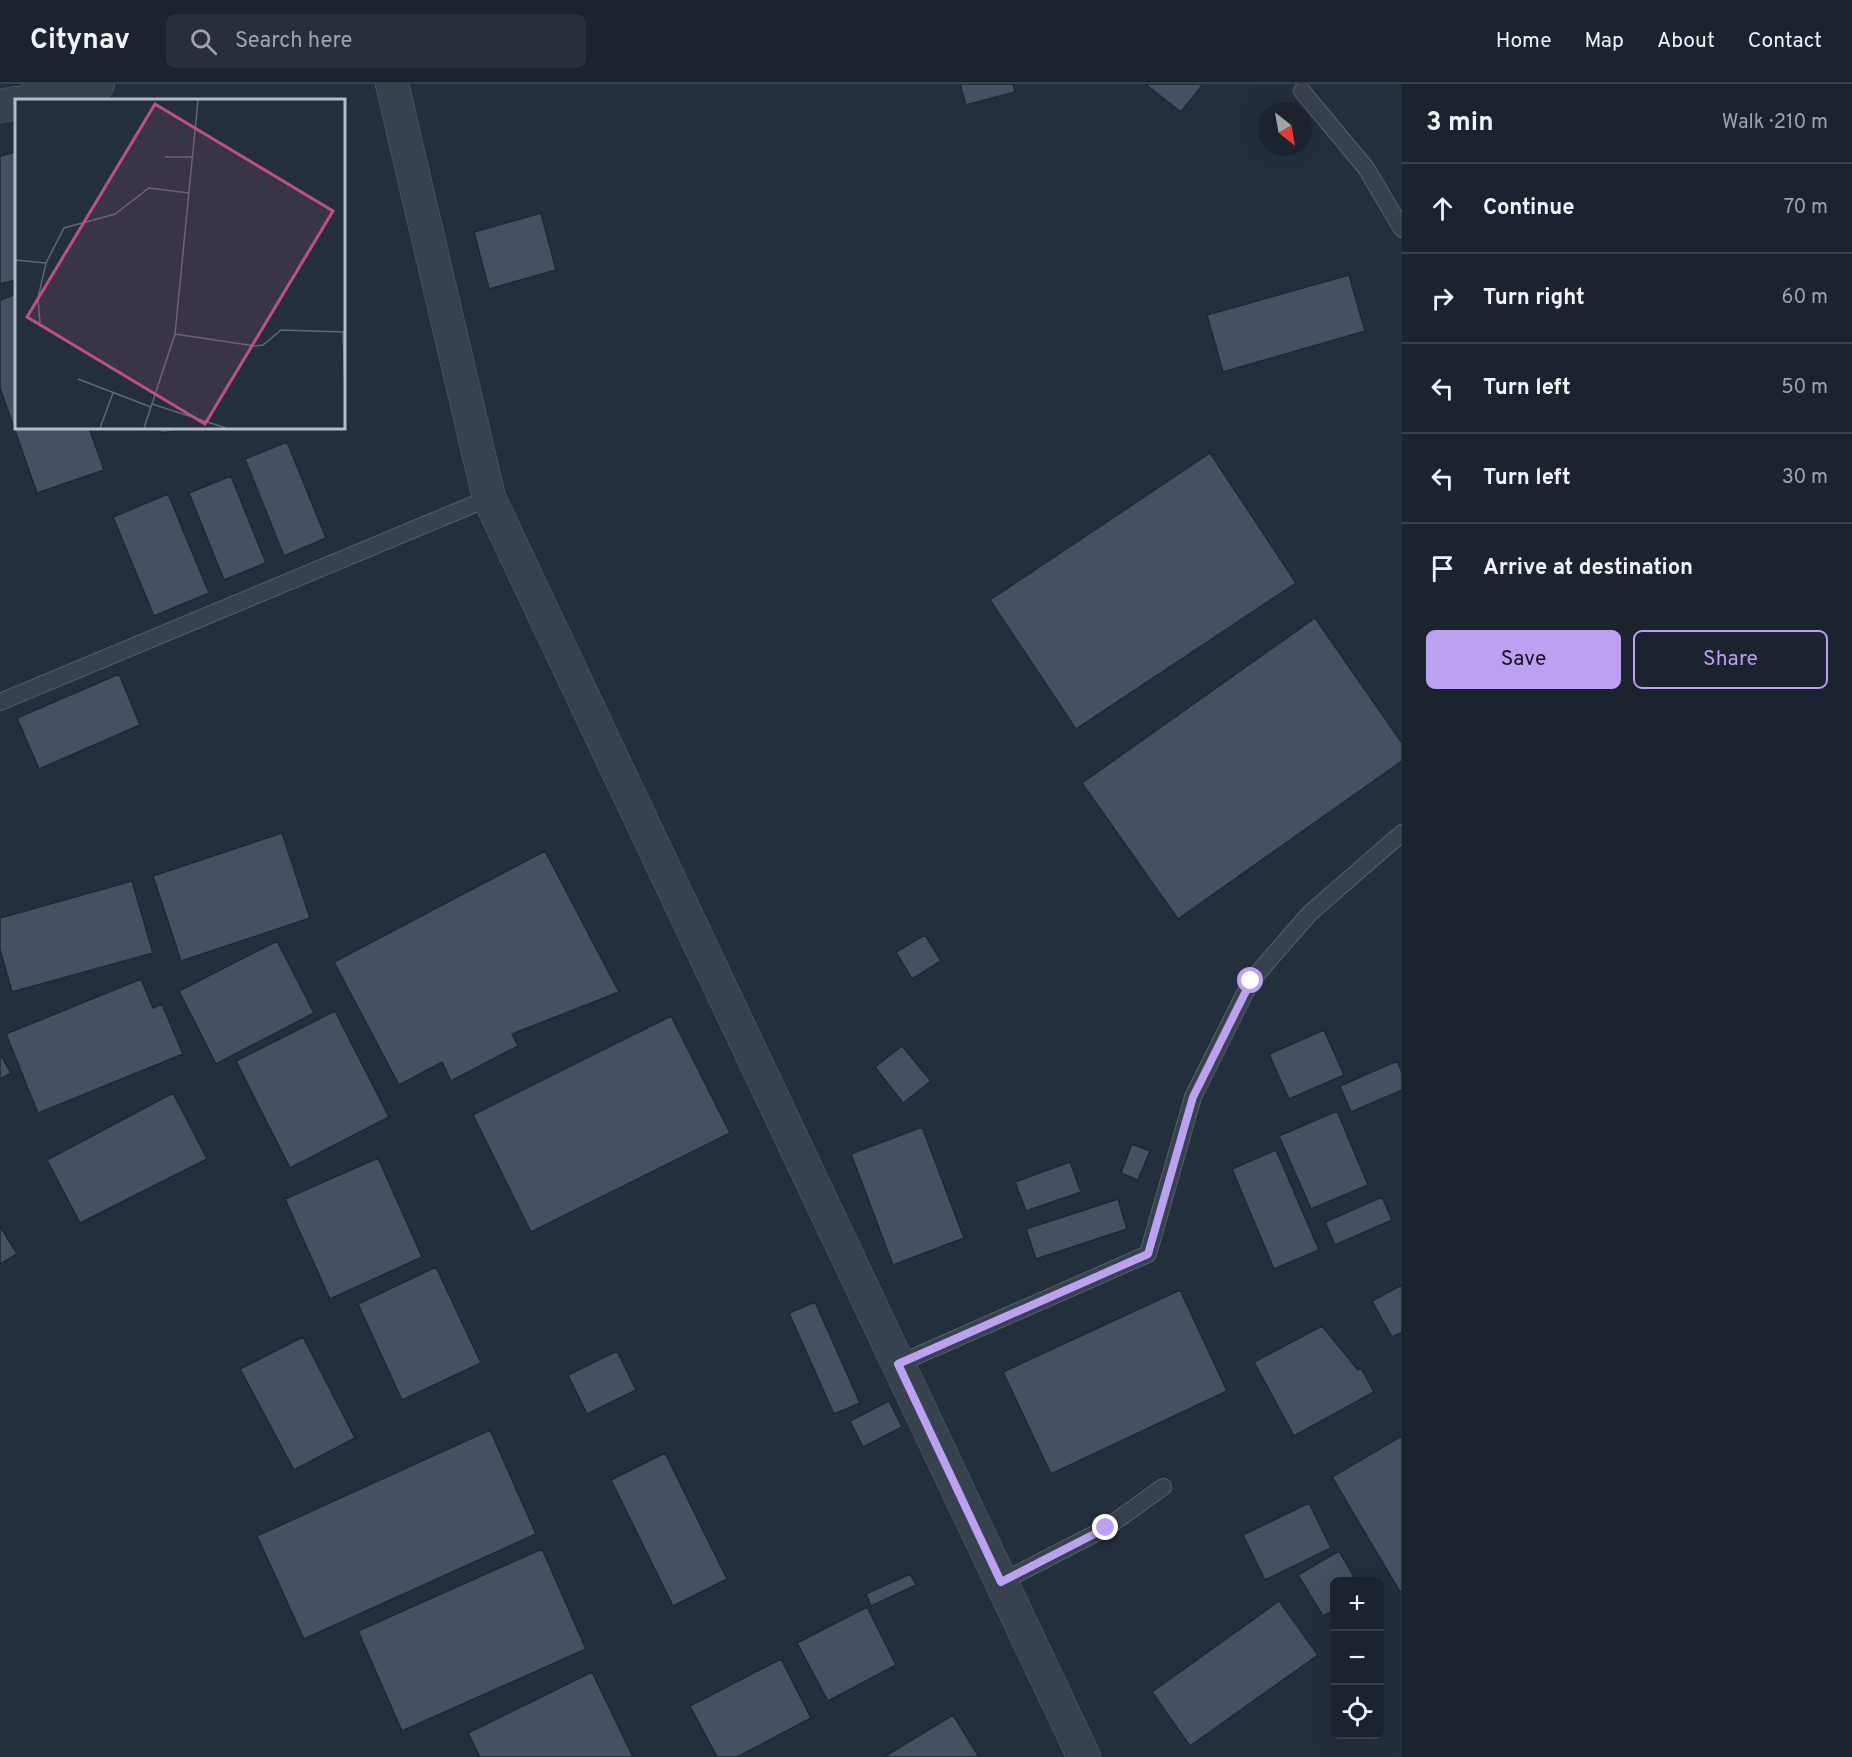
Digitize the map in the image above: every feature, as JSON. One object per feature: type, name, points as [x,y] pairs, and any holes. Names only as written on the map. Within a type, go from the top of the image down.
[{"type":"street","points":[[27,84],[30,99]]},
{"type":"street","points":[[34,99],[98,84]]},
{"type":"street","points":[[392,84],[489,498],[1084,1757]]},
{"type":"street","points":[[0,106],[15,103]]},
{"type":"lane","points":[[1302,91],[1366,168],[1402,228]]},
{"type":"lane","points":[[0,702],[489,498]]},
{"type":"lane","points":[[898,1364],[1148,1254],[1193,1097],[1251,981],[1310,914],[1402,833]]},
{"type":"lane","points":[[1001,1582],[1106,1528],[1163,1487]]},
{"type":"building","points":[[960,84],[1013,84],[1015,92],[966,105]]},
{"type":"building","points":[[1145,84],[1203,84],[1181,112]]},
{"type":"building","points":[[15,152],[15,280],[0,284],[0,156]]},
{"type":"building","points":[[541,213],[556,270],[489,289],[474,232]]},
{"type":"building","points":[[1349,275],[1365,331],[1223,372],[1207,315]]},
{"type":"building","points":[[15,294],[15,429],[89,429],[104,470],[37,493],[0,388],[0,300]]},
{"type":"building","points":[[160,429],[196,429],[160,433]]},
{"type":"building","points":[[287,442],[326,538],[284,556],[245,459]]},
{"type":"building","points":[[1210,453],[1296,583],[1076,729],[990,600]]},
{"type":"building","points":[[231,476],[266,563],[224,580],[189,493]]},
{"type":"building","points":[[168,494],[209,593],[154,616],[113,517]]},
{"type":"building","points":[[1315,618],[1402,743],[1402,761],[1178,919],[1082,783]]},
{"type":"building","points":[[119,674],[140,725],[39,769],[17,718]]},
{"type":"building","points":[[282,833],[310,918],[181,961],[153,876]]},
{"type":"building","points":[[545,851],[619,992],[512,1034],[518,1046],[451,1081],[442,1062],[399,1085],[334,962]]},
{"type":"building","points":[[132,881],[153,953],[12,992],[0,949],[0,918]]},
{"type":"building","points":[[925,935],[941,961],[912,979],[896,952]]},
{"type":"building","points":[[277,941],[314,1013],[216,1064],[179,991]]},
{"type":"building","points":[[141,979],[153,1008],[162,1004],[183,1054],[38,1113],[6,1034]]},
{"type":"building","points":[[335,1011],[389,1117],[290,1168],[236,1061]]},
{"type":"building","points":[[671,1016],[730,1133],[531,1232],[473,1115]]},
{"type":"building","points":[[1324,1030],[1344,1075],[1289,1099],[1269,1054]]},
{"type":"building","points":[[902,1046],[931,1081],[903,1103],[875,1067]]},
{"type":"building","points":[[0,1054],[11,1073],[0,1079]]},
{"type":"building","points":[[1397,1061],[1402,1073],[1402,1090],[1351,1112],[1340,1086]]},
{"type":"building","points":[[173,1093],[207,1159],[80,1223],[47,1160]]},
{"type":"building","points":[[1337,1111],[1368,1185],[1311,1209],[1279,1136]]},
{"type":"building","points":[[922,1127],[964,1238],[893,1265],[851,1154]]},
{"type":"building","points":[[1132,1144],[1150,1151],[1138,1180],[1121,1173]]},
{"type":"building","points":[[1276,1150],[1319,1250],[1274,1269],[1232,1169]]},
{"type":"building","points":[[378,1158],[422,1257],[330,1299],[285,1199]]},
{"type":"building","points":[[1070,1162],[1081,1192],[1026,1211],[1015,1182]]},
{"type":"building","points":[[1382,1197],[1392,1220],[1335,1245],[1325,1222]]},
{"type":"building","points":[[1118,1199],[1127,1229],[1036,1259],[1026,1229]]},
{"type":"building","points":[[0,1226],[17,1254],[0,1264]]},
{"type":"building","points":[[436,1267],[481,1363],[402,1400],[358,1304]]},
{"type":"building","points":[[1402,1285],[1402,1332],[1392,1337],[1372,1301]]},
{"type":"building","points":[[1180,1290],[1227,1391],[1051,1474],[1003,1372]]},
{"type":"building","points":[[815,1302],[860,1403],[834,1414],[789,1313]]},
{"type":"building","points":[[1322,1326],[1358,1370],[1361,1368],[1374,1392],[1294,1436],[1254,1362]]},
{"type":"building","points":[[303,1337],[355,1438],[294,1470],[240,1369]]},
{"type":"building","points":[[617,1351],[636,1390],[587,1414],[568,1375]]},
{"type":"building","points":[[889,1401],[902,1427],[863,1447],[850,1421]]},
{"type":"building","points":[[490,1430],[536,1534],[304,1639],[257,1536]]},
{"type":"building","points":[[1402,1436],[1402,1591],[1400,1592],[1332,1477]]},
{"type":"building","points":[[665,1453],[727,1579],[673,1606],[611,1480]]},
{"type":"building","points":[[1309,1503],[1331,1548],[1265,1580],[1243,1535]]},
{"type":"building","points":[[542,1549],[586,1649],[402,1731],[358,1631]]},
{"type":"building","points":[[1339,1551],[1354,1577],[1330,1577],[1330,1612],[1323,1616],[1298,1575]]},
{"type":"building","points":[[910,1574],[916,1585],[871,1606],[866,1594]]},
{"type":"building","points":[[1279,1601],[1318,1655],[1190,1746],[1152,1692]]},
{"type":"building","points":[[867,1607],[896,1665],[828,1701],[797,1643]]},
{"type":"building","points":[[781,1659],[811,1718],[737,1757],[717,1757],[690,1706]]},
{"type":"building","points":[[592,1672],[633,1757],[480,1757],[468,1733]]},
{"type":"building","points":[[953,1715],[979,1757],[884,1757]]},
{"type":"route","points":[[1106,1528],[1001,1582],[898,1364],[1148,1254],[1193,1097],[1251,981]]}]
